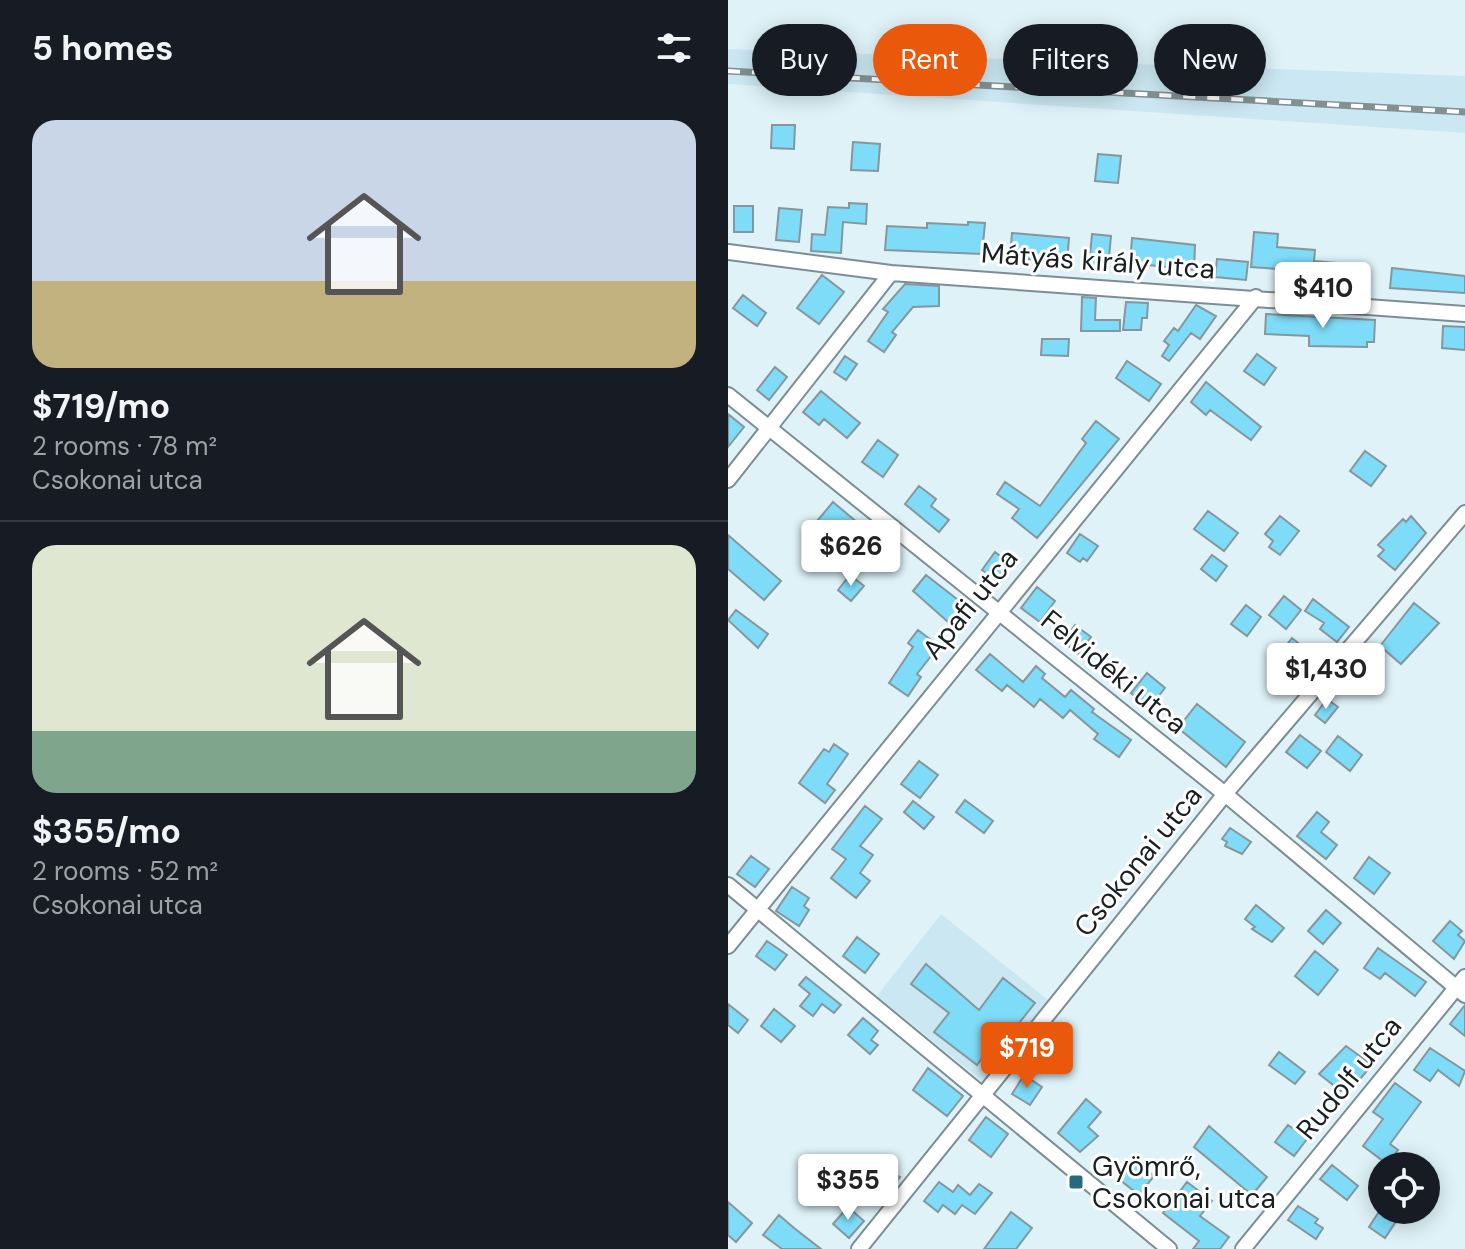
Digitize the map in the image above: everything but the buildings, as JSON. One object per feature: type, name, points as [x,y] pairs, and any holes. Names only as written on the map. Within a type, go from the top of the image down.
[{"type":"street","name":"Mátyás király utca","points":[[728,252],[891,273],[1465,314]]},
{"type":"street","points":[[728,480],[891,273]]},
{"type":"street","name":"Apafi utca","points":[[728,946],[1256,297]]},
{"type":"street","name":"Felvidéki utca","points":[[728,395],[1462,987]]},
{"type":"street","name":"Csokonai utca","points":[[859,1249],[1225,794],[1465,513]]},
{"type":"street","points":[[728,885],[1169,1249]]},
{"type":"street","name":"Rudolf utca","points":[[1243,1249],[1462,987]]},
{"type":"shaded area","points":[[728,49],[752,50],[752,86],[728,84]]},
{"type":"shaded area","points":[[857,54],[873,54],[873,94],[857,93]]},
{"type":"shaded area","points":[[987,58],[1003,59],[1003,96],[1138,96],[1138,64],[1154,65],[1154,96],[1266,96],[1266,69],[1465,76],[1465,133],[908,96],[987,96]]},
{"type":"shaded area","points":[[941,914],[1048,1000],[983,1082],[877,996]]},
{"type":"railway","points":[[728,71],[1465,112]]},
{"type":"place","name":"Gyömrő, Csokonai utca","points":[[1076,1182]]}]
